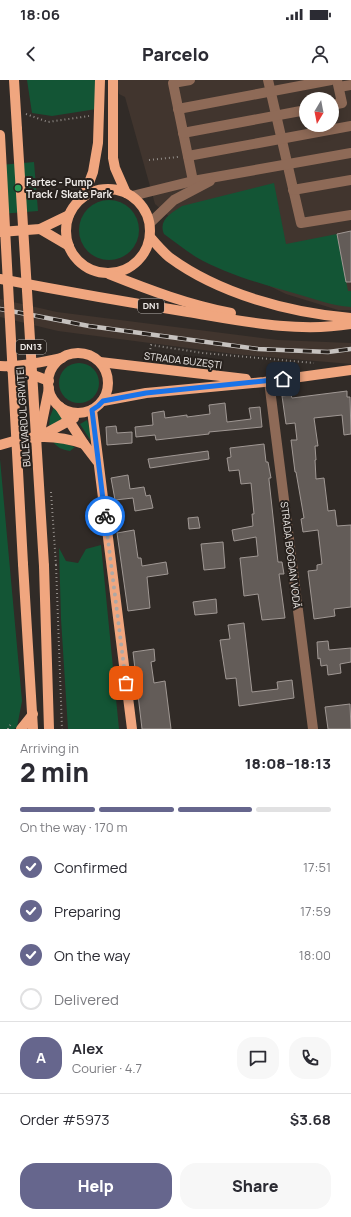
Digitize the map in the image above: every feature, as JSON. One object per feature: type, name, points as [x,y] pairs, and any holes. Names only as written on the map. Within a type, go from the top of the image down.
[{"type":"main road","name":"BULEVARDUL GRIVIȚEI","points":[[14,80],[44,566],[49,729]]},
{"type":"main road","points":[[84,196],[93,172],[98,143],[100,80]]},
{"type":"main road","points":[[113,80],[112,158],[115,168],[129,194]]},
{"type":"main road","name":"BULEVARDUL GRIVIȚEI","points":[[0,135],[23,564],[34,729]]},
{"type":"main road","points":[[107,273],[122,271],[136,263],[145,251],[150,237],[150,223],[146,211],[140,203],[129,194],[115,189],[94,191],[84,196],[75,204],[69,214],[67,226],[69,246],[75,257],[84,265],[95,271],[107,273],[138,286],[195,304],[228,313],[304,328]]},
{"type":"main road","points":[[0,232],[40,229],[69,214]]},
{"type":"main road","points":[[40,229],[69,246]]},
{"type":"main road","points":[[150,237],[168,256],[189,270],[241,295],[278,306],[312,313],[351,318]]},
{"type":"main road","name":"DN1","points":[[0,279],[236,320],[304,328],[333,327],[351,324]]},
{"type":"main road","points":[[3,366],[62,358],[78,353],[90,355],[100,362],[106,372],[108,384],[106,396],[98,406],[39,437]]},
{"type":"main road","points":[[39,437],[52,368],[62,358]]},
{"type":"main road","name":"STRADA BUZEȘTI","points":[[100,362],[267,381]]},
{"type":"main road","points":[[3,366],[28,373],[49,385],[52,396],[98,463]]},
{"type":"main road","name":"STRADA BUZEȘTI","points":[[103,401],[146,393],[267,381],[351,370]]},
{"type":"main road","points":[[60,406],[72,412],[89,411]]},
{"type":"main road","points":[[89,411],[98,463],[132,729]]},
{"type":"main road","points":[[0,445],[27,438],[39,437],[62,438],[84,444]]},
{"type":"main road","points":[[21,729],[33,714]]},
{"type":"street","points":[[190,80],[173,83],[193,181]]},
{"type":"street","points":[[268,80],[301,224],[351,215]]},
{"type":"street","points":[[178,109],[330,80]]},
{"type":"street","points":[[339,104],[342,103],[338,84],[351,85]]},
{"type":"street","points":[[183,133],[299,111]]},
{"type":"street","points":[[188,156],[351,126]]},
{"type":"street","points":[[129,194],[220,175],[351,152]]},
{"type":"street","points":[[150,223],[174,200],[220,175]]},
{"type":"street","points":[[293,190],[351,180]]},
{"type":"street","name":"STRADA BOGDAN VODĂ","points":[[267,381],[313,729]]},
{"type":"path","points":[[26,114],[48,122],[93,115]]},
{"type":"path","points":[[149,160],[188,156]]},
{"type":"path","points":[[147,367],[151,345],[210,354],[320,364]]},
{"type":"path","points":[[56,565],[62,729]]},
{"type":"shaded area","points":[[116,80],[351,80],[351,310],[338,310],[286,294],[234,269],[181,227],[155,204],[125,97],[119,94]]},
{"type":"shaded area","points":[[0,299],[57,312],[278,340],[351,343],[351,364],[234,354],[58,331],[0,317]]},
{"type":"green space","points":[[27,80],[97,80],[103,108],[52,116],[32,113]]},
{"type":"green space","name":"Fartec - Pump Track / Skate Park","points":[[34,162],[38,211],[0,214],[0,165]]},
{"type":"green space","points":[[274,183],[286,244],[337,234],[348,291],[351,291],[351,307],[324,302],[232,274],[196,257],[164,234],[164,221],[170,214],[182,206]]},
{"type":"green space","points":[[109,200],[125,205],[130,209],[134,214],[139,230],[134,246],[130,251],[125,255],[109,260],[93,255],[88,251],[84,246],[79,230],[84,214],[88,209],[93,205]]},
{"type":"green space","points":[[79,363],[87,365],[93,369],[97,375],[99,383],[97,391],[93,397],[87,401],[79,403],[71,401],[65,397],[61,391],[59,383],[61,375],[65,369],[71,365]]},
{"type":"green space","points":[[55,404],[63,418],[49,427],[50,417]]},
{"type":"green space","points":[[87,420],[96,449],[80,424]]},
{"type":"green space","points":[[53,442],[63,443],[75,447],[70,451],[67,451]]},
{"type":"green space","points":[[0,459],[22,701],[17,727],[14,729],[0,729]]},
{"type":"green space","points":[[101,545],[119,729],[68,729],[61,619],[59,548],[66,561],[78,563],[86,549]]},
{"type":"building","points":[[351,231],[351,282],[346,282],[337,234]]},
{"type":"building","points":[[347,391],[347,397],[350,397],[351,434],[344,435],[342,415],[314,418],[318,446],[315,446],[316,479],[324,478],[328,511],[335,510],[337,526],[351,525],[351,607],[334,609],[335,616],[314,619],[308,571],[317,570],[317,565],[322,564],[318,530],[303,532],[301,519],[304,518],[295,472],[291,440],[297,440],[295,423],[286,424],[282,396],[291,395],[292,398]]},
{"type":"building","points":[[225,403],[227,422],[251,419],[249,408],[260,407],[262,427],[209,432],[209,434],[156,440],[155,435],[136,437],[135,427],[153,425],[152,413],[164,411],[165,418],[210,414],[209,405]]},
{"type":"building","points":[[116,426],[117,433],[132,432],[132,443],[107,445],[106,427]]},
{"type":"building","points":[[264,444],[266,462],[268,462],[271,478],[269,478],[269,480],[278,562],[282,562],[284,574],[279,574],[285,618],[262,620],[258,594],[244,596],[240,558],[258,556],[256,537],[234,541],[232,530],[253,526],[252,514],[254,514],[251,483],[241,484],[239,470],[229,471],[227,458],[231,457],[230,448]]},
{"type":"building","points":[[208,451],[209,459],[150,468],[148,459]]},
{"type":"building","points":[[128,475],[130,489],[144,487],[146,496],[150,495],[153,508],[135,511],[133,498],[115,500],[111,478]]},
{"type":"building","points":[[198,517],[200,528],[189,529],[188,518]]},
{"type":"building","points":[[134,530],[138,558],[141,558],[142,566],[166,562],[168,574],[147,577],[150,608],[128,611],[117,533]]},
{"type":"building","points":[[223,542],[225,568],[204,570],[201,544]]},
{"type":"building","points":[[216,599],[217,613],[195,615],[193,602]]},
{"type":"building","points":[[244,623],[252,692],[278,689],[277,682],[292,680],[294,698],[239,706],[236,678],[226,679],[220,640],[230,639],[228,625]]},
{"type":"building","points":[[328,641],[329,650],[351,648],[351,662],[340,664],[341,673],[328,675],[327,665],[321,666],[320,658],[318,659],[317,642]]},
{"type":"building","points":[[154,649],[155,661],[151,662],[154,683],[165,681],[171,729],[142,729],[133,652]]},
{"type":"building","points":[[350,704],[351,729],[328,729],[325,707]]},
{"type":"railway","points":[[0,309],[89,326],[258,349],[328,352],[351,349]]},
{"type":"way so far","points":[[105,516],[126,683]]},
{"type":"place","name":"Fartec - Pump Track / Skate Park","points":[[18,188]]},
{"type":"route","points":[[105,516],[92,410],[103,401],[146,393],[283,379]]}]
